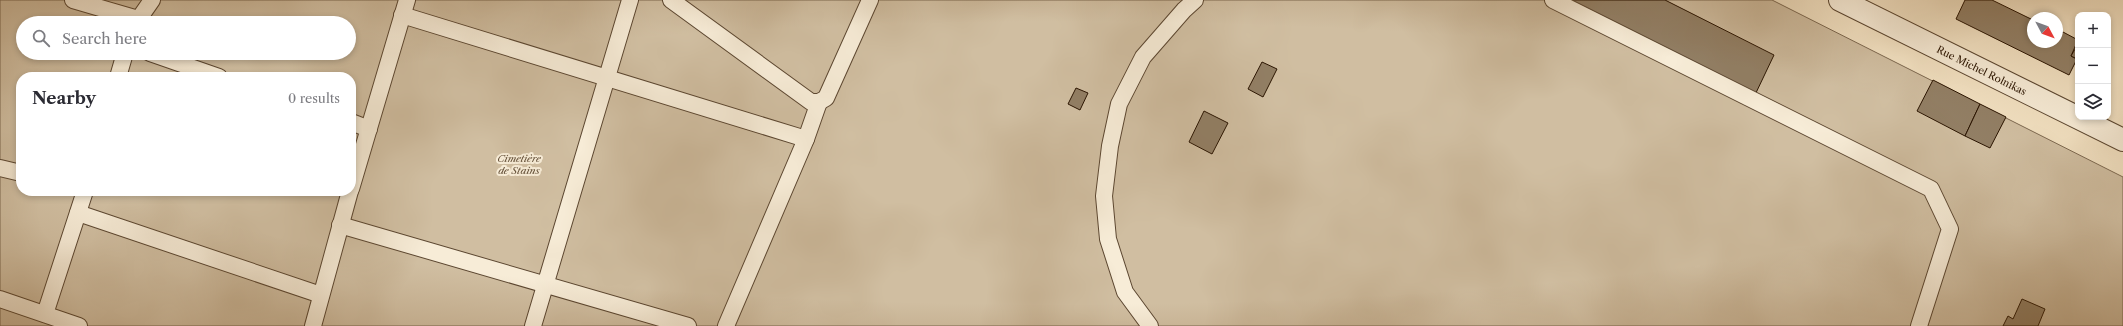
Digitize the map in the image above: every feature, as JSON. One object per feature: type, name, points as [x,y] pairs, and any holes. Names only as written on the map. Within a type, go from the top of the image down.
[{"type":"street","name":"Rue Michel Rolnikas","points":[[1840,0],[2123,140]]},
{"type":"lane","points":[[73,0],[122,16]]},
{"type":"lane","points":[[141,16],[152,0]]},
{"type":"lane","points":[[532,326],[630,0]]},
{"type":"lane","points":[[671,0],[811,102],[819,102],[826,98],[870,0]]},
{"type":"lane","points":[[1150,326],[1125,292],[1108,239],[1104,196],[1110,146],[1120,104],[1142,57],[1184,10],[1195,0]]},
{"type":"lane","points":[[1553,0],[1931,189],[1950,228],[1919,326]]},
{"type":"lane","points":[[356,173],[404,7],[607,78],[806,139]]},
{"type":"lane","points":[[119,72],[123,60]]},
{"type":"lane","points":[[170,60],[205,72]]},
{"type":"lane","points":[[726,326],[806,139],[819,102]]},
{"type":"lane","points":[[356,124],[369,129]]},
{"type":"lane","points":[[0,168],[16,172]]},
{"type":"lane","points":[[45,314],[83,196]]},
{"type":"lane","points":[[313,326],[349,196]]},
{"type":"lane","points":[[78,213],[321,295]]},
{"type":"lane","points":[[340,225],[688,326]]},
{"type":"lane","points":[[0,299],[79,326]]},
{"type":"green space","name":"Cimetière de Stains","points":[[0,0],[1772,0],[2123,177],[2123,326],[0,326]]},
{"type":"building","points":[[1565,0],[1665,0],[1774,55],[1754,97]]},
{"type":"building","points":[[1965,0],[1992,0],[2027,17],[2027,48],[2063,48],[2063,32],[2075,38],[2075,47],[2071,56],[2075,58],[2075,63],[2069,75],[1956,19]]},
{"type":"building","points":[[2075,49],[2075,58],[2071,56]]},
{"type":"building","points":[[1262,62],[1277,69],[1263,97],[1248,89]]},
{"type":"building","points":[[1933,80],[1980,104],[1965,136],[1917,111]]},
{"type":"building","points":[[1076,88],[1088,93],[1080,110],[1068,104]]},
{"type":"building","points":[[1980,104],[2006,117],[1990,148],[1965,136]]},
{"type":"building","points":[[1204,111],[1228,123],[1212,154],[1189,142]]},
{"type":"building","points":[[2022,299],[2045,309],[2038,326],[2003,326],[2008,316],[2013,319]]}]
